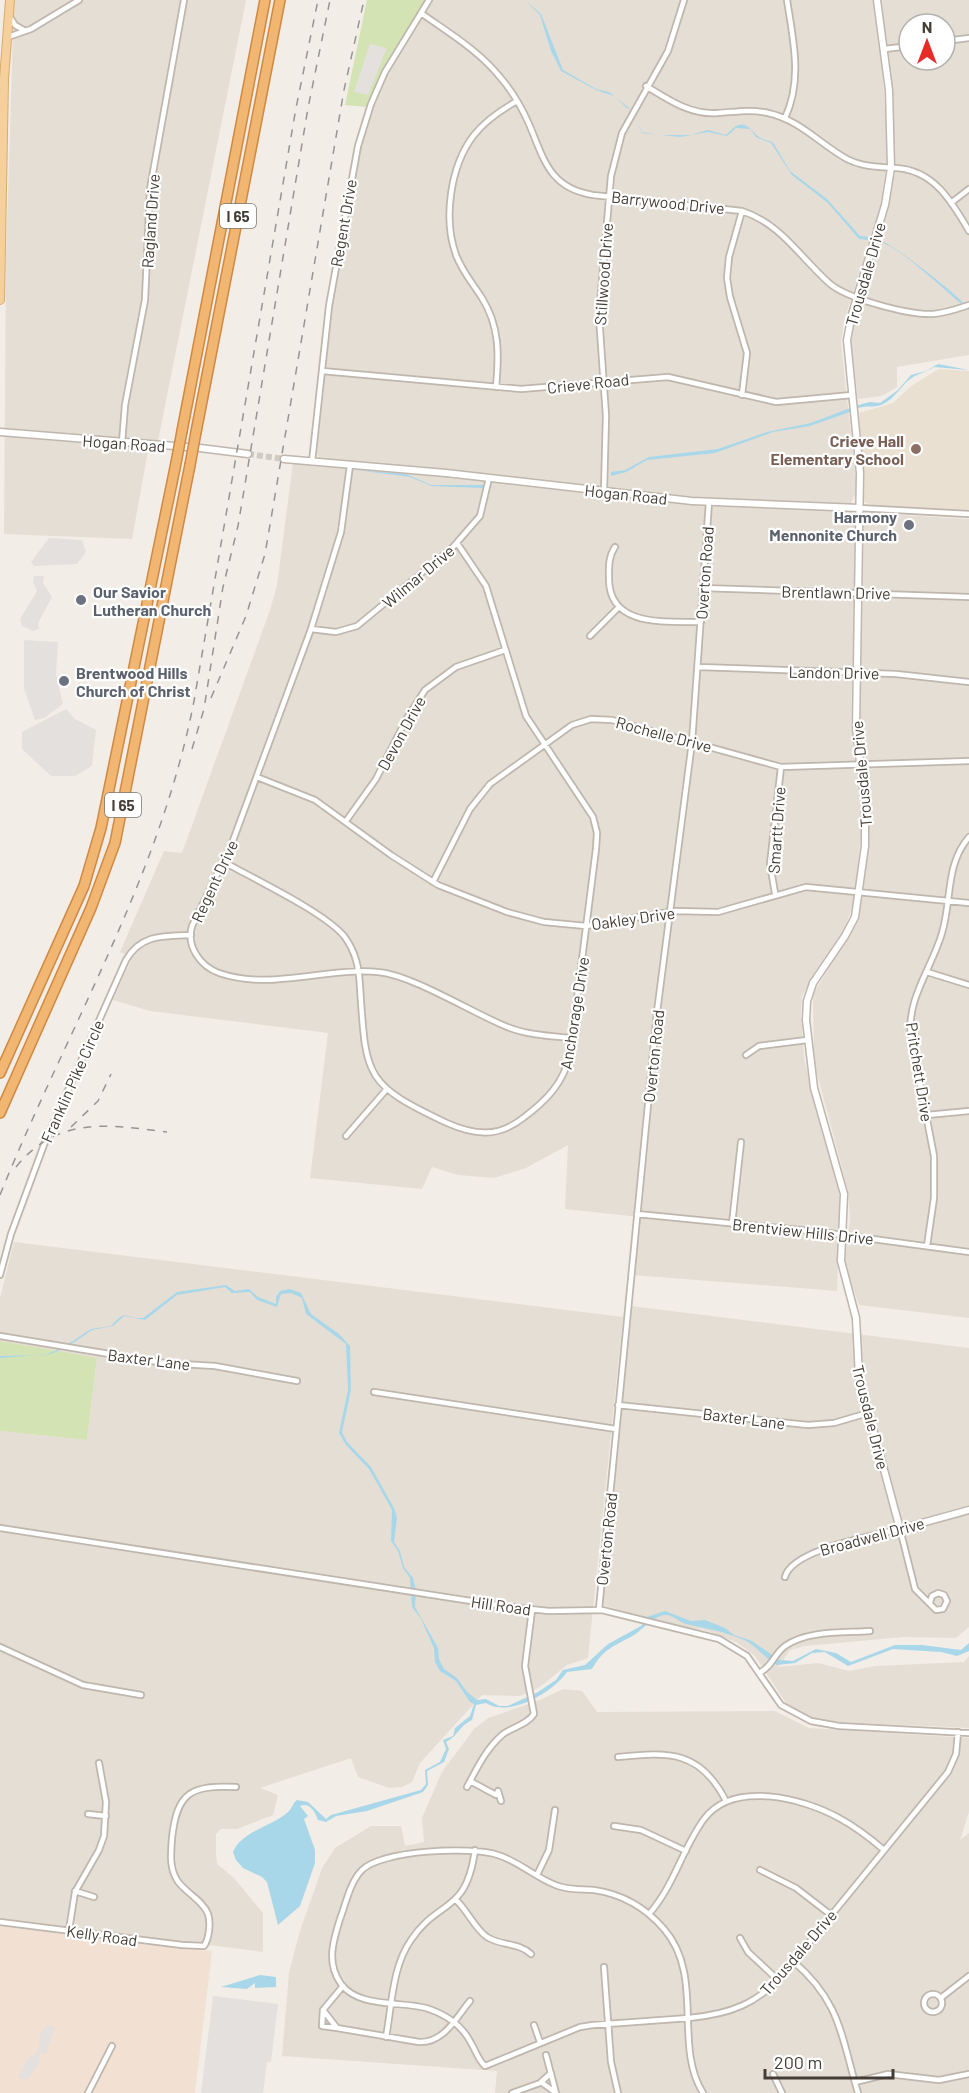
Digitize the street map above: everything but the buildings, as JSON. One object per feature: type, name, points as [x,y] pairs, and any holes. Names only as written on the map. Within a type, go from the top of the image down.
[{"type":"highway","name":"I 65","points":[[0,1073],[84,886],[101,828],[176,463],[265,0]]},
{"type":"highway","name":"I 65","points":[[0,1113],[87,917],[115,843],[280,0]]},
{"type":"main road","points":[[0,300],[1,182],[7,37],[4,25],[9,12],[10,0]]},
{"type":"street","points":[[7,37],[27,31],[79,0]]},
{"type":"street","name":"Ragland Drive","points":[[122,443],[125,405],[145,300],[150,189],[184,0]]},
{"type":"street","name":"Regent Drive","points":[[312,462],[330,296],[360,136],[385,72],[429,0]]},
{"type":"street","name":"Stillwood Drive","points":[[604,491],[607,435],[599,309],[609,197],[618,143],[646,86],[672,41],[684,0]]},
{"type":"street","points":[[785,118],[792,101],[796,78],[787,0]]},
{"type":"street","name":"Trousdale Drive","points":[[877,0],[889,90],[891,168],[885,205],[857,297],[848,338],[860,473],[856,728],[866,824],[860,891],[851,927],[818,975],[810,992],[806,1014],[807,1040],[818,1104],[843,1189],[842,1264],[856,1315],[858,1371],[900,1529]]},
{"type":"street","points":[[9,12],[13,24],[27,31]]},
{"type":"street","name":"Barrywood Drive","points":[[421,13],[482,57],[504,81],[530,126],[542,158],[552,173],[576,191],[609,197],[742,211],[761,218],[778,230],[829,284],[857,297],[917,313],[938,314],[969,305]]},
{"type":"street","points":[[885,49],[897,48]]},
{"type":"street","points":[[646,86],[676,104],[696,111],[756,111],[785,118],[852,161],[864,166],[912,171],[927,177],[951,203],[969,231]]},
{"type":"street","points":[[496,387],[499,353],[495,329],[489,311],[458,259],[452,240],[450,213],[456,175],[467,146],[485,123],[517,101]]},
{"type":"street","points":[[951,203],[969,189]]},
{"type":"street","points":[[742,211],[729,255],[727,278],[730,297],[747,354],[742,395]]},
{"type":"street","name":"Crieve Road","points":[[321,371],[541,389],[672,377],[742,395],[788,402],[852,395]]},
{"type":"street","name":"Hogan Road","points":[[0,432],[248,454]]},
{"type":"street","name":"Hogan Road","points":[[284,459],[709,502],[969,514]]},
{"type":"street","name":"Regent Drive","points":[[350,465],[341,532],[311,629],[224,862],[196,915],[191,935],[194,949],[202,963],[228,975],[269,979],[379,972],[395,976],[512,1029],[572,1038]]},
{"type":"street","name":"Wilmar Drive","points":[[311,629],[336,632],[358,625],[457,543],[480,516],[489,478]]},
{"type":"street","name":"Overton Road","points":[[599,1610],[669,913],[692,742],[709,502]]},
{"type":"street","name":"Anchorage Drive","points":[[224,862],[336,928],[352,949],[359,972],[367,1059],[374,1075],[386,1090],[403,1102],[459,1128],[478,1134],[500,1131],[520,1120],[558,1086],[567,1068],[572,1038],[597,843],[595,825],[587,806],[543,744],[523,709],[484,582],[457,543]]},
{"type":"street","points":[[615,548],[610,559],[610,584],[612,595],[619,607],[642,619],[701,622]]},
{"type":"street","name":"Brentlawn Drive","points":[[702,588],[969,597]]},
{"type":"street","points":[[590,636],[619,607]]},
{"type":"street","name":"Devon Drive","points":[[346,821],[376,779],[407,718],[425,690],[456,667],[505,650]]},
{"type":"street","name":"Landon Drive","points":[[699,667],[857,672],[969,682]]},
{"type":"street","name":"Rochelle Drive","points":[[433,882],[470,809],[483,790],[572,725],[596,718],[781,767],[969,761]]},
{"type":"street","name":"Smartt Drive","points":[[775,893],[770,860],[781,767]]},
{"type":"street","name":"Oakley Drive","points":[[257,777],[302,793],[433,882],[527,918],[586,926],[669,913],[718,912],[775,893],[810,886],[969,903]]},
{"type":"street","name":"Pritchett Drive","points":[[927,1246],[935,1184],[927,1115],[910,1021],[913,1003],[943,929],[953,868],[969,837]]},
{"type":"street","name":"Franklin Pike Circle","points":[[0,1275],[11,1234],[45,1142],[126,960],[136,946],[147,939],[191,935]]},
{"type":"street","points":[[927,972],[969,985]]},
{"type":"street","points":[[746,1054],[759,1046],[807,1040]]},
{"type":"street","points":[[346,1136],[386,1090]]},
{"type":"street","points":[[927,1115],[969,1111]]},
{"type":"street","points":[[732,1224],[741,1142]]},
{"type":"street","name":"Brentview Hills Drive","points":[[637,1214],[842,1235],[969,1252]]},
{"type":"street","name":"Baxter Lane","points":[[0,1336],[164,1364],[215,1366],[297,1381]]},
{"type":"street","points":[[374,1392],[616,1429]]},
{"type":"street","name":"Baxter Lane","points":[[618,1405],[808,1425],[834,1423],[868,1413]]},
{"type":"street","name":"Broadwell Drive","points":[[785,1577],[790,1567],[807,1555],[969,1510]]},
{"type":"street","name":"Hill Road","points":[[0,1528],[532,1610],[599,1610],[724,1641],[744,1654],[781,1705],[811,1721],[839,1726],[969,1733]]},
{"type":"street","points":[[900,1529],[915,1589],[930,1602]]},
{"type":"street","points":[[467,1787],[495,1741],[534,1716],[525,1666],[532,1610]]},
{"type":"street","points":[[759,1673],[773,1663],[783,1647],[799,1639],[870,1631]]},
{"type":"street","points":[[0,1647],[83,1685],[141,1695]]},
{"type":"street","name":"Trousdale Drive","points":[[453,2022],[466,2034],[485,2066],[496,2064],[572,2029],[689,2018],[740,2009],[761,1996],[778,1980],[950,1769],[956,1754],[958,1732]]},
{"type":"street","points":[[618,1757],[663,1753],[688,1760],[713,1779],[726,1801]]},
{"type":"street","points":[[69,1930],[75,1891],[102,1843],[106,1796],[99,1763]]},
{"type":"street","points":[[470,1781],[496,1795],[498,1791],[501,1801]]},
{"type":"street","name":"Kelly Road","points":[[0,1922],[204,1946],[208,1929],[208,1914],[183,1888],[173,1872],[171,1855],[174,1819],[180,1803],[198,1789],[208,1786],[236,1787]]},
{"type":"street","points":[[650,1914],[666,1891],[704,1819],[726,1801],[753,1795],[811,1807],[851,1824],[884,1850]]},
{"type":"street","points":[[537,1875],[549,1850],[555,1810]]},
{"type":"street","points":[[88,1814],[106,1816]]},
{"type":"street","points":[[614,1826],[641,1830],[686,1851]]},
{"type":"street","points":[[386,2037],[398,1966],[411,1938],[423,1925],[456,1900],[469,1880],[475,1850]]},
{"type":"street","points":[[453,2022],[425,2008],[360,1997],[343,1986],[332,1964],[332,1944],[348,1898],[361,1872],[377,1860],[475,1850],[499,1855],[562,1888],[618,1896],[650,1914],[668,1933],[679,1953],[685,1977],[694,2071],[703,2093]]},
{"type":"street","points":[[760,1870],[796,1888],[831,1915]]},
{"type":"street","points":[[75,1891],[94,1897]]},
{"type":"street","points":[[456,1900],[486,1936],[521,1947],[531,1954]]},
{"type":"street","points":[[740,1938],[748,1952],[778,1980]]},
{"type":"street","points":[[794,1961],[818,1983],[833,2008],[858,2093]]},
{"type":"street","points":[[604,1967],[612,2068],[618,2093]]},
{"type":"street","points":[[942,1997],[969,1976]]},
{"type":"street","points":[[343,1986],[323,2010],[321,2026],[386,2037],[432,2041],[442,2035],[470,2001]]},
{"type":"street","points":[[936,1994],[942,1997],[942,2004],[936,2011],[931,2012],[925,2009],[924,2003],[931,1996],[936,1994]]},
{"type":"street","points":[[323,2010],[337,2028]]},
{"type":"street","points":[[534,2025],[540,2042]]},
{"type":"street","points":[[88,2093],[112,2046]]},
{"type":"street","points":[[546,2055],[556,2093]]},
{"type":"street","points":[[512,2093],[542,2082],[551,2073]]},
{"type":"street","points":[[773,2074],[782,2093]]},
{"type":"street","points":[[855,2082],[888,2074],[939,2080],[969,2074]]},
{"type":"street","points":[[542,2082],[556,2093]]},
{"type":"shaded area","points":[[14,0],[246,0],[158,441],[150,440],[132,539],[4,534],[6,260]]},
{"type":"shaded area","points":[[431,0],[873,0],[881,54],[888,152],[880,208],[844,321],[841,343],[857,490],[850,505],[709,500],[320,459],[317,454],[333,301],[364,128],[385,80]]},
{"type":"shaded area","points":[[880,0],[969,0],[969,355],[897,367],[897,387],[882,396],[858,399],[850,336],[877,246],[894,175],[889,56]]},
{"type":"shaded area","points":[[370,44],[387,48],[368,95],[354,92]]},
{"type":"shaded area","name":"Crieve Hall Elementary School","points":[[939,369],[969,371],[969,511],[872,505],[864,502],[859,413],[893,403],[911,386]]},
{"type":"shaded area","points":[[293,463],[422,474],[712,506],[852,511],[856,516],[851,727],[862,820],[855,899],[842,936],[816,970],[802,996],[801,1013],[804,1057],[816,1112],[838,1186],[840,1204],[837,1291],[633,1275],[639,1217],[565,1209],[568,1145],[526,1168],[494,1178],[458,1175],[432,1167],[422,1189],[310,1178],[328,1033],[150,1011],[113,1000],[132,958],[120,952],[164,851],[182,853],[270,610],[277,585]]},
{"type":"shaded area","points":[[864,513],[969,519],[969,1318],[859,1305],[847,1272],[845,1252],[850,1220],[848,1191],[814,1062],[813,994],[854,927],[861,907],[869,829],[860,735]]},
{"type":"shaded area","points":[[49,538],[82,540],[86,552],[77,564],[34,566],[31,562]]},
{"type":"shaded area","points":[[34,576],[44,576],[43,583],[52,597],[38,623],[39,629],[33,631],[22,626],[20,619],[37,591],[33,582]]},
{"type":"shaded area","points":[[24,640],[58,642],[56,674],[63,704],[44,718],[35,720],[24,689]]},
{"type":"shaded area","points":[[66,709],[75,719],[96,730],[92,766],[75,776],[51,776],[22,749],[22,732]]},
{"type":"shaded area","points":[[14,1242],[623,1317],[588,1658],[567,1665],[540,1687],[520,1696],[482,1695],[420,1763],[412,1782],[402,1787],[389,1788],[358,1777],[351,1758],[260,1788],[278,1795],[273,1815],[237,1829],[221,1829],[216,1834],[216,1852],[217,1864],[234,1878],[263,1913],[263,1952],[0,1918],[0,1431],[87,1440],[97,1359],[0,1341],[0,1298]]},
{"type":"shaded area","points":[[631,1306],[969,1348],[969,1627],[956,1638],[903,1637],[805,1646],[790,1650],[778,1667],[818,1663],[849,1671],[875,1666],[964,1662],[969,1656],[969,1728],[840,1722],[811,1718],[786,1703],[755,1656],[736,1642],[705,1630],[671,1625],[603,1605]]},
{"type":"shaded area","points":[[563,1689],[582,1691],[597,1712],[775,1711],[809,1728],[969,1738],[969,1812],[960,1840],[969,1833],[969,2093],[495,2093],[497,2071],[282,2056],[289,1973],[299,1934],[322,1868],[335,1848],[371,1826],[401,1826],[405,1846],[424,1842],[422,1818],[442,1772],[474,1729],[488,1718],[540,1700]]},
{"type":"shaded area","points":[[0,1924],[212,1951],[195,2093],[0,2093]]},
{"type":"shaded area","points":[[213,1996],[278,2004],[271,2062],[267,2062],[263,2093],[201,2093]]},
{"type":"shaded area","points":[[47,2025],[55,2026],[46,2054],[41,2053],[38,2061],[40,2062],[28,2080],[18,2078],[21,2070],[25,2070],[23,2066],[31,2055],[34,2056],[41,2043],[38,2041],[43,2028],[46,2029]]},
{"type":"green space","points":[[367,0],[426,0],[387,63],[367,107],[345,105]]},
{"type":"green space","points":[[0,1341],[97,1358],[87,1440],[0,1431]]},
{"type":"water","points":[[525,0],[541,14],[563,70],[596,89],[609,92],[614,96],[596,90],[561,71],[551,51],[540,15]]},
{"type":"water","points":[[738,125],[746,126],[749,128],[761,138],[774,144],[790,171],[827,199],[860,236],[869,237],[869,240],[859,239],[828,203],[792,175],[771,143],[756,137],[750,129],[736,128],[727,136],[708,132],[680,137],[661,135],[691,135],[708,130],[726,135]]},
{"type":"water","points":[[879,240],[898,250],[927,272],[969,310],[911,261]]},
{"type":"water","points":[[938,364],[969,370],[934,367],[926,371]]},
{"type":"water","points":[[926,371],[909,380],[886,402],[878,406],[858,408],[858,405],[870,402],[880,403],[898,390],[911,375]]},
{"type":"water","points":[[850,408],[850,412],[810,426],[773,432],[715,453],[647,460],[626,472],[611,476],[611,472],[625,470],[649,457],[718,449],[767,432],[811,423]]},
{"type":"water","points":[[356,470],[406,474],[431,485],[483,485],[483,488],[431,486],[410,477]]},
{"type":"water","points":[[226,1285],[235,1291],[249,1289],[258,1297],[276,1304],[276,1297],[280,1291],[290,1289],[301,1293],[311,1314],[339,1334],[350,1346],[351,1390],[342,1432],[347,1442],[371,1467],[394,1508],[397,1518],[394,1542],[400,1551],[404,1567],[413,1578],[416,1591],[415,1607],[438,1648],[439,1659],[444,1669],[457,1678],[467,1692],[477,1700],[486,1699],[499,1706],[508,1706],[538,1692],[556,1680],[563,1670],[585,1665],[608,1644],[641,1626],[647,1617],[665,1611],[691,1621],[705,1620],[725,1628],[734,1635],[752,1641],[779,1660],[793,1661],[816,1649],[836,1653],[851,1662],[895,1645],[922,1645],[961,1650],[969,1643],[969,1651],[957,1656],[941,1652],[893,1649],[848,1666],[825,1652],[812,1653],[795,1663],[777,1665],[744,1640],[722,1632],[686,1624],[670,1616],[661,1616],[610,1649],[592,1669],[567,1672],[542,1695],[530,1701],[507,1707],[496,1707],[486,1703],[476,1705],[472,1720],[446,1742],[449,1749],[444,1762],[427,1771],[428,1785],[423,1792],[367,1811],[336,1816],[326,1822],[318,1820],[314,1811],[307,1805],[300,1806],[308,1816],[304,1819],[315,1850],[315,1863],[300,1906],[278,1925],[267,1882],[243,1868],[236,1860],[233,1852],[237,1845],[250,1834],[289,1811],[297,1800],[308,1802],[326,1819],[331,1815],[421,1790],[426,1784],[425,1770],[440,1762],[446,1749],[443,1740],[453,1736],[455,1728],[470,1716],[474,1704],[470,1702],[456,1681],[440,1671],[435,1662],[434,1648],[421,1619],[412,1607],[410,1578],[403,1568],[398,1551],[391,1541],[392,1510],[369,1469],[346,1445],[339,1433],[348,1390],[346,1344],[306,1314],[302,1298],[291,1293],[281,1294],[277,1307],[257,1300],[250,1292],[232,1293],[225,1287],[177,1295],[145,1320],[124,1316],[113,1326],[92,1330],[64,1349],[47,1354],[62,1348],[91,1329],[111,1326],[123,1315],[143,1318],[177,1292]]},
{"type":"water","points":[[35,1355],[0,1358],[0,1356]]},
{"type":"water","points":[[260,1975],[276,1977],[276,1987],[255,1988],[255,1983],[247,1989],[221,1987]]},
{"type":"tunnel","points":[[248,454],[284,459]]},
{"type":"railway","points":[[0,1195],[135,891],[159,829],[179,766],[194,701],[296,108],[318,0]]},
{"type":"railway","points":[[192,749],[204,709],[223,587],[238,526],[308,108],[330,0]]},
{"type":"railway","points":[[211,698],[246,616],[265,554],[344,90],[364,0]]},
{"type":"railway","points":[[71,1127],[98,1101],[111,1074]]},
{"type":"railway","points":[[16,1167],[32,1150],[67,1131],[105,1126],[167,1132]]},
{"type":"place","name":"Crieve Hall Elementary School","points":[[916,449]]},
{"type":"place","name":"Harmony Mennonite Church","points":[[909,525]]},
{"type":"place","name":"Our Savior Lutheran Church","points":[[81,600]]},
{"type":"place","name":"Brentwood Hills Church of Christ","points":[[64,681]]}]
